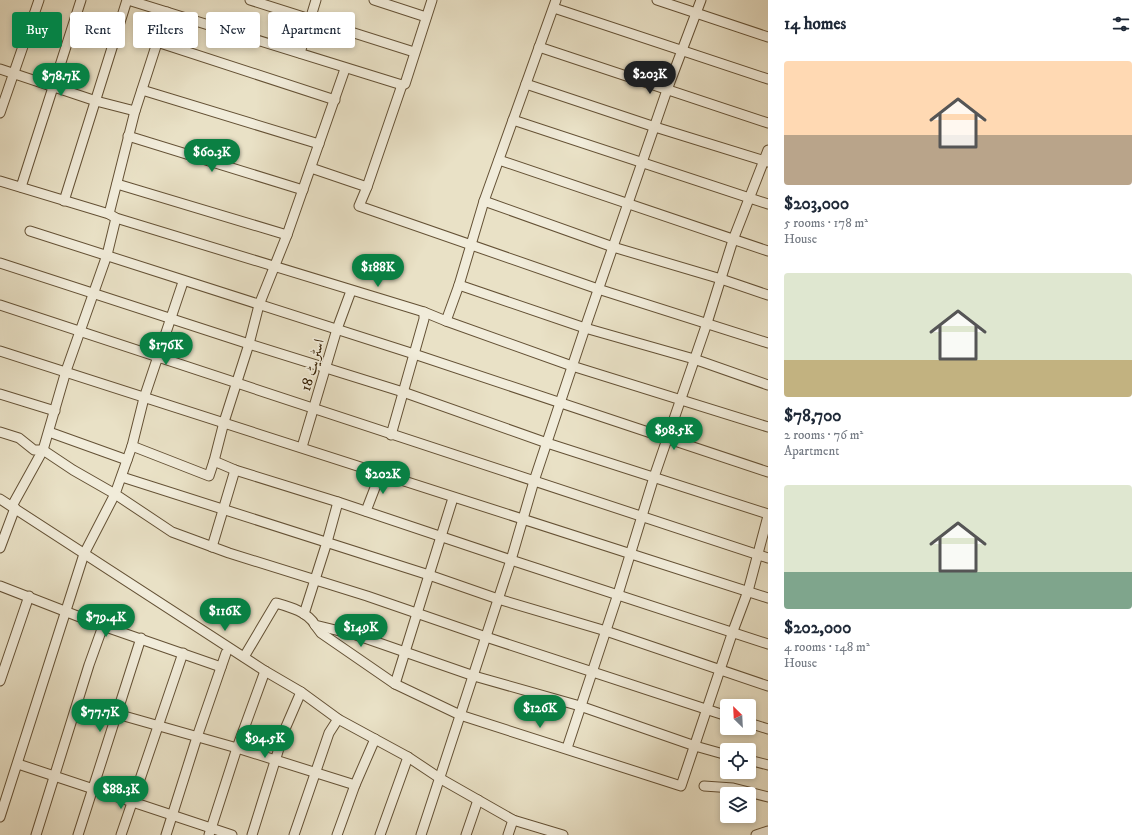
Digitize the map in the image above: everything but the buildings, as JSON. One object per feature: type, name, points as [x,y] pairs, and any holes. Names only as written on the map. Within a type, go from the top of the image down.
[{"type":"street","points":[[0,113],[38,0]]},
{"type":"street","points":[[21,187],[81,0]]},
{"type":"street","points":[[64,201],[127,0],[167,12]]},
{"type":"street","points":[[250,0],[287,12]]},
{"type":"street","points":[[312,12],[316,0]]},
{"type":"street","points":[[374,0],[394,3],[426,17]]},
{"type":"street","points":[[432,0],[414,52],[405,84],[402,85],[359,206],[598,289],[768,343]]},
{"type":"street","points":[[657,0],[768,37]]},
{"type":"street","points":[[421,835],[512,560],[546,443],[667,90],[683,52],[701,0]]},
{"type":"street","points":[[446,321],[459,285],[484,201],[555,4],[683,52],[768,80]]},
{"type":"street","points":[[198,22],[300,53],[345,69],[402,85]]},
{"type":"street","points":[[355,33],[414,52]]},
{"type":"street","points":[[539,47],[768,123]]},
{"type":"street","points":[[0,548],[14,507],[43,450],[66,371],[107,255],[117,184],[128,136],[155,48]]},
{"type":"street","points":[[175,48],[335,100]]},
{"type":"street","points":[[300,53],[301,48]]},
{"type":"street","points":[[0,69],[96,101],[135,111]]},
{"type":"street","points":[[132,446],[209,476],[224,422],[249,344],[259,305],[287,235],[345,69]]},
{"type":"street","points":[[526,84],[766,162]]},
{"type":"street","points":[[142,90],[319,144]]},
{"type":"street","points":[[513,120],[768,204]]},
{"type":"street","points":[[128,136],[303,190]]},
{"type":"street","points":[[567,748],[631,555],[654,477],[707,323],[733,240],[766,162],[768,150]]},
{"type":"street","points":[[499,160],[628,205],[768,251]]},
{"type":"street","points":[[311,168],[367,187]]},
{"type":"street","points":[[0,181],[351,291],[424,312],[572,366],[768,427]]},
{"type":"street","points":[[117,184],[287,235]]},
{"type":"street","points":[[484,201],[613,247],[721,279],[768,295]]},
{"type":"street","points":[[30,231],[107,255],[183,282],[414,354],[768,472]]},
{"type":"street","points":[[0,263],[170,319],[403,392],[546,443],[768,515],[748,591],[706,709],[681,786],[567,748],[460,715],[395,684],[322,633],[312,620],[304,614],[276,603],[244,656]]},
{"type":"street","points":[[0,817],[84,554],[115,494],[122,477],[132,446],[144,398],[183,282]]},
{"type":"street","points":[[459,285],[585,328],[694,359],[768,384]]},
{"type":"street","name":"اسٹریٹ 18","points":[[302,447],[337,329],[351,291]]},
{"type":"street","points":[[1,307],[81,331],[391,435],[534,480],[642,518],[768,558]]},
{"type":"street","points":[[391,435],[424,319],[424,312]]},
{"type":"street","points":[[0,351],[66,371],[144,398],[381,472],[453,498],[768,598]]},
{"type":"street","points":[[0,394],[55,412]]},
{"type":"street","points":[[0,432],[19,438],[34,450],[43,450],[73,470],[115,494],[172,532],[212,547],[720,714]]},
{"type":"street","points":[[49,432],[127,460]]},
{"type":"street","points":[[214,461],[235,470],[366,511],[733,631],[768,644]]},
{"type":"street","points":[[212,547],[235,470]]},
{"type":"street","points":[[366,511],[381,472]]},
{"type":"street","points":[[122,477],[429,575],[498,600],[606,631],[768,686]]},
{"type":"street","points":[[395,684],[453,498]]},
{"type":"street","points":[[0,499],[265,671],[301,692],[338,719],[408,757],[513,820],[562,835]]},
{"type":"street","points":[[304,614],[338,502]]},
{"type":"street","points":[[0,586],[66,610],[103,626],[221,667]]},
{"type":"street","points":[[0,681],[29,596]]},
{"type":"street","points":[[315,624],[356,635],[474,676],[580,706],[695,746],[720,753]]},
{"type":"street","points":[[36,835],[89,665],[103,626]]},
{"type":"street","points":[[78,835],[141,638]]},
{"type":"street","points":[[121,835],[183,653]]},
{"type":"street","points":[[166,835],[197,737],[226,653]]},
{"type":"street","points":[[210,832],[237,748],[265,671]]},
{"type":"street","points":[[252,835],[285,729],[301,692]]},
{"type":"street","points":[[117,714],[237,748],[315,774],[355,785]]},
{"type":"street","points":[[294,835],[329,733],[338,719]]},
{"type":"street","points":[[756,725],[768,729]]},
{"type":"street","points":[[337,835],[374,739]]},
{"type":"street","points":[[380,835],[408,757]]},
{"type":"street","points":[[756,762],[768,766]]},
{"type":"street","points":[[18,764],[172,816],[210,832],[232,835]]},
{"type":"street","points":[[704,786],[733,788],[768,797]]},
{"type":"street","points":[[466,835],[478,800]]},
{"type":"street","points":[[508,835],[513,820]]}]
